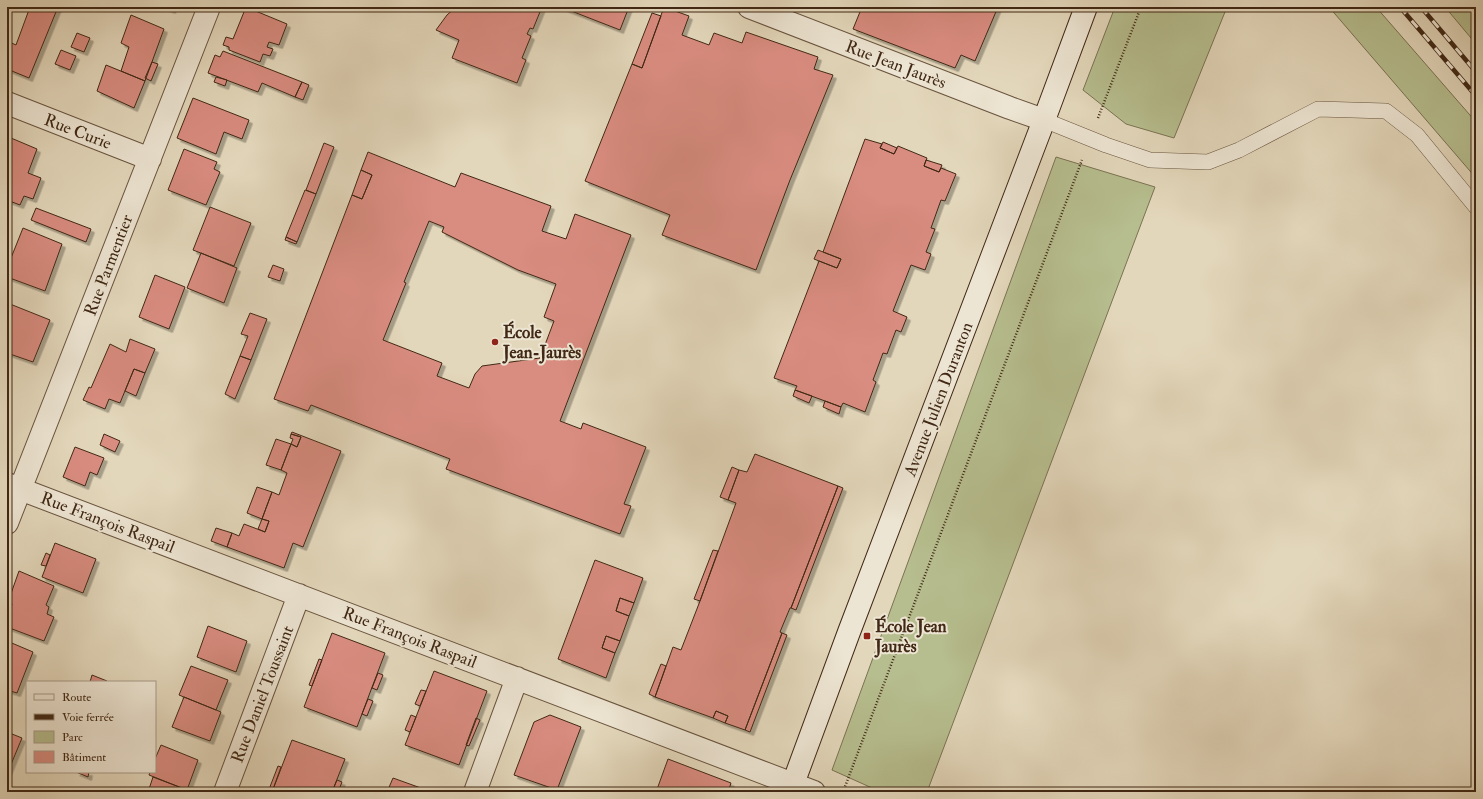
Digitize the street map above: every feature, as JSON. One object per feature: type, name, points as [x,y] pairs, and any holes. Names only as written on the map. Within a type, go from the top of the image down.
[{"type":"street","name":"Rue Parmentier","points":[[7,523],[14,486],[150,159],[209,7]]},
{"type":"street","name":"Rue Jean Jaurès","points":[[749,7],[1044,120]]},
{"type":"street","name":"Avenue Julien Duranton","points":[[792,788],[849,632],[1086,7]]},
{"type":"street","name":"Rue Curie","points":[[7,103],[150,159]]},
{"type":"street","name":"Rue François Raspail","points":[[14,486],[517,678],[792,788],[814,792]]},
{"type":"street","name":"Rue Daniel Toussaint","points":[[225,792],[299,595]]},
{"type":"street","points":[[475,792],[517,678]]},
{"type":"lane","points":[[1044,120],[1150,160],[1208,162],[1238,150],[1318,109],[1386,111],[1417,135],[1476,206]]},
{"type":"path","points":[[843,792],[1141,7]]},
{"type":"green space","points":[[1115,7],[1227,7],[1174,138],[1126,124],[1083,90]]},
{"type":"green space","points":[[1329,7],[1376,7],[1476,122],[1476,178]]},
{"type":"green space","points":[[1445,7],[1476,7],[1476,44]]},
{"type":"green space","points":[[1056,157],[1155,187],[927,792],[881,792],[832,770]]},
{"type":"building","points":[[30,7],[58,7],[29,78],[7,69],[7,41],[16,45]]},
{"type":"building","points":[[164,7],[173,7],[172,10]]},
{"type":"building","points":[[246,7],[287,24],[279,45],[269,42],[267,47],[273,49],[270,56],[263,54],[260,62],[229,50],[229,47],[223,45],[226,37],[233,39]]},
{"type":"building","points":[[456,7],[542,7],[533,29],[530,28],[527,34],[531,36],[522,58],[526,60],[517,83],[452,58],[459,40],[436,30],[447,15]]},
{"type":"building","points":[[561,7],[629,7],[620,30]]},
{"type":"building","points":[[664,7],[689,16],[682,35],[709,45],[714,33],[742,43],[746,32],[818,57],[814,69],[833,75],[790,180],[756,270],[662,235],[670,215],[585,181],[632,64],[642,68]]},
{"type":"building","points":[[862,7],[998,7],[975,61],[961,55],[955,68],[853,29]]},
{"type":"building","points":[[652,13],[661,16],[642,68],[632,64]]},
{"type":"building","points":[[131,15],[164,29],[145,81],[121,71],[129,47],[121,43]]},
{"type":"building","points":[[77,33],[90,38],[84,52],[71,47]]},
{"type":"building","points":[[61,50],[76,56],[70,70],[55,64]]},
{"type":"building","points":[[223,51],[302,82],[295,97],[262,83],[258,92],[208,73],[215,55],[220,57]]},
{"type":"building","points":[[152,62],[158,64],[151,81],[145,78]]},
{"type":"building","points":[[106,65],[145,81],[134,108],[97,91]]},
{"type":"building","points":[[216,77],[227,80],[225,86],[214,82]]},
{"type":"building","points":[[302,82],[309,85],[303,100],[295,97]]},
{"type":"building","points":[[193,98],[249,120],[242,139],[224,132],[216,154],[177,138]]},
{"type":"building","points":[[11,138],[37,149],[28,173],[41,178],[33,199],[24,196],[20,205],[7,200],[7,142],[9,143]]},
{"type":"building","points":[[865,139],[882,144],[880,148],[894,154],[898,146],[927,158],[924,166],[939,172],[941,168],[956,174],[945,201],[941,200],[931,228],[935,229],[926,252],[931,254],[925,270],[911,265],[893,311],[907,317],[901,332],[896,330],[887,354],[883,353],[873,380],[876,382],[865,412],[843,403],[841,407],[795,390],[797,386],[774,378],[819,261],[837,268],[841,259],[823,252]]},
{"type":"building","points":[[883,142],[897,148],[894,154],[880,148]]},
{"type":"building","points":[[324,143],[334,147],[316,194],[306,190]]},
{"type":"building","points":[[184,149],[217,162],[214,169],[220,172],[206,205],[168,190]]},
{"type":"building","points":[[368,152],[455,187],[461,173],[551,206],[542,231],[566,239],[575,214],[631,235],[560,421],[581,429],[583,423],[646,447],[624,504],[631,506],[620,534],[446,469],[450,459],[311,405],[308,411],[274,399],[352,195],[362,199],[372,175],[361,170]],"holes":[[[429,221],[444,227],[442,232],[518,270],[556,284],[544,317],[554,321],[540,358],[482,366],[475,374],[469,388],[437,376],[442,363],[383,340],[406,283],[404,282]]]},
{"type":"building","points":[[926,160],[942,165],[939,172],[924,166]]},
{"type":"building","points":[[361,170],[372,175],[362,199],[352,195]]},
{"type":"building","points":[[305,190],[316,194],[297,242],[286,237]]},
{"type":"building","points":[[210,207],[251,223],[234,266],[193,250]]},
{"type":"building","points":[[36,208],[91,229],[86,242],[31,220]]},
{"type":"building","points":[[23,228],[62,244],[45,291],[7,277],[7,268]]},
{"type":"building","points":[[286,237],[297,242],[296,244],[285,240]]},
{"type":"building","points":[[818,250],[841,259],[837,268],[814,259]]},
{"type":"building","points":[[201,253],[237,268],[224,303],[187,288]]},
{"type":"building","points":[[273,265],[284,269],[280,281],[268,277]]},
{"type":"building","points":[[155,275],[185,287],[169,329],[139,317]]},
{"type":"building","points":[[10,304],[50,320],[33,362],[7,353],[7,313]]},
{"type":"building","points":[[250,313],[267,319],[251,360],[240,356],[248,336],[241,334]]},
{"type":"building","points":[[130,339],[155,349],[145,373],[134,369],[120,403],[109,399],[105,409],[83,400],[89,387],[91,388],[110,344],[126,352]]},
{"type":"building","points":[[240,356],[251,360],[235,399],[225,394]]},
{"type":"building","points":[[134,369],[145,373],[136,396],[125,391]]},
{"type":"building","points":[[795,390],[812,396],[809,403],[793,396]]},
{"type":"building","points":[[825,401],[841,407],[839,414],[823,407]]},
{"type":"building","points":[[292,432],[341,451],[303,547],[293,543],[284,568],[227,547],[232,533],[239,536],[244,524],[265,532],[269,521],[262,519],[272,492],[279,495],[287,473],[281,470],[291,444],[297,447],[301,437],[291,434]]},
{"type":"building","points":[[104,434],[120,441],[115,452],[100,445]]},
{"type":"building","points":[[291,434],[301,437],[297,447],[291,444],[293,439],[290,438]]},
{"type":"building","points":[[276,439],[291,444],[281,470],[266,465]]},
{"type":"building","points":[[75,447],[104,458],[97,475],[90,472],[85,486],[63,477]]},
{"type":"building","points":[[755,454],[838,486],[791,608],[780,632],[782,633],[745,730],[725,723],[728,716],[716,711],[713,718],[655,697],[673,647],[681,650],[700,601],[736,503],[728,500],[739,470],[747,472]]},
{"type":"building","points":[[732,467],[739,470],[728,500],[720,497]]},
{"type":"building","points":[[838,486],[843,488],[796,610],[791,608]]},
{"type":"building","points":[[257,487],[272,492],[262,519],[247,513]]},
{"type":"building","points":[[262,519],[269,521],[265,532],[258,529]]},
{"type":"building","points":[[216,528],[232,533],[227,547],[211,541]]},
{"type":"building","points":[[55,543],[96,559],[83,593],[42,577]]},
{"type":"building","points":[[713,550],[718,551],[700,601],[694,599]]},
{"type":"building","points":[[46,553],[50,555],[46,566],[41,565]]},
{"type":"building","points":[[595,560],[643,578],[634,603],[620,598],[616,611],[629,616],[620,641],[606,636],[602,648],[615,653],[606,678],[558,659]]},
{"type":"building","points":[[19,571],[54,586],[46,605],[49,607],[47,614],[54,617],[44,641],[7,627],[7,617],[12,604],[8,602]]},
{"type":"building","points":[[620,598],[634,603],[629,616],[616,611]]},
{"type":"building","points":[[208,626],[247,641],[236,672],[197,657]]},
{"type":"building","points":[[332,633],[385,653],[357,727],[304,707]]},
{"type":"building","points":[[782,633],[787,635],[750,732],[745,730]]},
{"type":"building","points":[[606,636],[620,641],[615,653],[602,648]]},
{"type":"building","points":[[7,641],[33,652],[17,693],[7,690]]},
{"type":"building","points":[[319,659],[322,660],[312,686],[309,685]]},
{"type":"building","points":[[661,664],[666,666],[655,697],[649,694]]},
{"type":"building","points":[[191,666],[228,680],[216,710],[179,695]]},
{"type":"building","points":[[434,671],[487,691],[459,765],[405,745]]},
{"type":"building","points":[[378,673],[383,675],[377,690],[372,688]]},
{"type":"building","points":[[92,675],[107,681],[90,681]]},
{"type":"building","points":[[421,690],[426,691],[420,706],[415,704]]},
{"type":"building","points":[[184,697],[221,712],[210,741],[172,727]]},
{"type":"building","points":[[368,699],[373,701],[367,716],[362,714]]},
{"type":"building","points":[[716,711],[728,716],[725,723],[713,718]]},
{"type":"building","points":[[411,715],[416,717],[410,732],[405,730]]},
{"type":"building","points":[[550,715],[581,727],[557,790],[514,775],[534,722]]},
{"type":"building","points":[[476,718],[480,720],[469,746],[466,745]]},
{"type":"building","points":[[7,732],[22,738],[7,774]]},
{"type":"building","points":[[292,740],[345,759],[332,792],[272,792]]},
{"type":"building","points":[[161,745],[198,760],[187,790],[149,775],[150,773],[156,773],[156,757]]},
{"type":"building","points":[[668,759],[731,783],[728,792],[656,792]]},
{"type":"building","points":[[278,766],[281,767],[272,792],[268,792]]},
{"type":"building","points":[[78,773],[89,773],[88,777]]},
{"type":"building","points":[[153,777],[187,790],[191,791],[148,792]]},
{"type":"building","points":[[393,778],[432,792],[387,792]]},
{"type":"building","points":[[337,780],[342,782],[338,792],[332,792]]},
{"type":"railway","points":[[1400,7],[1476,96]]},
{"type":"railway","points":[[1421,7],[1476,72]]},
{"type":"place","name":"École Jean-Jaurès","points":[[495,342]]},
{"type":"place","name":"École Jean Jaurès","points":[[867,636]]}]
